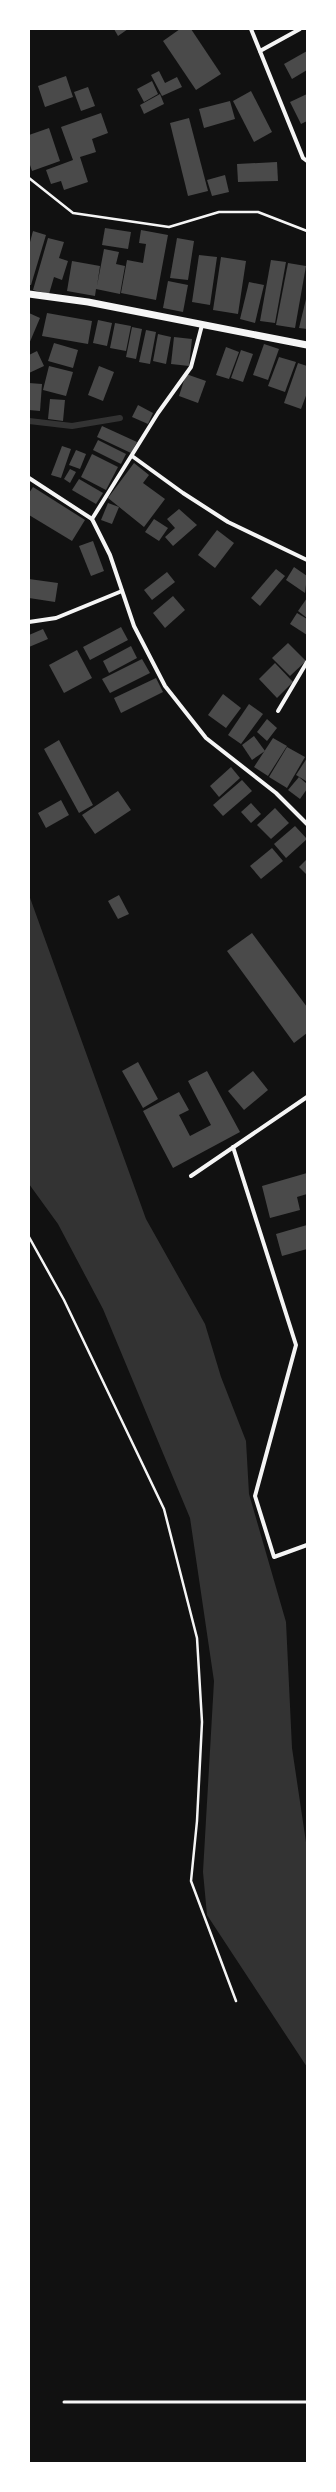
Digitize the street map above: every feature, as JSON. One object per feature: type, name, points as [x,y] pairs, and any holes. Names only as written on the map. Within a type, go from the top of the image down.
[{"type":"street","points":[[251,29],[307,161]]},
{"type":"street","points":[[260,51],[300,29]]},
{"type":"street","points":[[29,294],[88,302],[307,345]]},
{"type":"street","points":[[92,519],[158,413],[191,367],[202,325]]},
{"type":"street","points":[[132,456],[183,493],[228,522],[307,560]]},
{"type":"street","points":[[29,478],[92,519],[110,555],[134,626],[165,686],[201,732],[276,793],[307,824]]},
{"type":"street","points":[[29,622],[56,618],[122,591]]},
{"type":"street","points":[[278,711],[307,662]]},
{"type":"street","points":[[191,1176],[307,1097]]},
{"type":"street","points":[[233,1148],[296,1345],[255,1496],[274,1557],[307,1545]]},
{"type":"lane","points":[[64,2402],[307,2402]]},
{"type":"path","points":[[29,178],[73,213],[135,224],[170,227],[219,212],[258,212],[307,231]]},
{"type":"path","points":[[29,1237],[64,1300],[164,1509],[197,1638],[202,1722],[197,1820],[191,1880],[236,2001]]},
{"type":"shaded area","points":[[29,895],[146,1219],[205,1324],[221,1377],[246,1441],[249,1494],[286,1622],[292,1748],[307,1849],[307,2067],[207,1915],[203,1872],[214,1681],[190,1518],[103,1309],[58,1224],[29,1184]]},
{"type":"building","points":[[114,29],[128,29],[118,36]]},
{"type":"building","points":[[180,29],[191,29],[221,74],[196,90],[163,41]]},
{"type":"building","points":[[307,51],[307,70],[292,79],[284,64]]},
{"type":"building","points":[[159,71],[165,83],[177,77],[182,87],[162,96],[151,75]]},
{"type":"building","points":[[66,76],[73,97],[45,107],[38,86]]},
{"type":"building","points":[[152,81],[158,94],[144,102],[137,89]]},
{"type":"building","points":[[88,87],[95,106],[81,111],[74,92]]},
{"type":"building","points":[[251,91],[272,132],[254,142],[233,101]]},
{"type":"building","points":[[160,94],[164,104],[144,114],[140,105]]},
{"type":"building","points":[[307,94],[307,121],[301,124],[290,102]]},
{"type":"building","points":[[230,101],[235,119],[204,128],[199,109]]},
{"type":"building","points":[[101,113],[108,133],[92,139],[96,152],[80,157],[88,182],[64,190],[61,181],[51,184],[46,170],[73,160],[61,127]]},
{"type":"building","points":[[189,118],[208,191],[188,196],[170,123]]},
{"type":"building","points":[[49,128],[60,161],[32,171],[29,162],[29,135]]},
{"type":"building","points":[[277,162],[278,181],[238,182],[237,164]]},
{"type":"building","points":[[225,175],[229,192],[212,196],[207,180]]},
{"type":"building","points":[[105,228],[131,232],[128,249],[102,245]]},
{"type":"building","points":[[141,230],[168,235],[156,300],[121,293],[127,260],[143,263],[146,244],[139,243]]},
{"type":"building","points":[[33,231],[46,235],[31,285],[29,285],[29,246]]},
{"type":"building","points":[[48,238],[64,242],[59,258],[68,261],[62,280],[54,277],[49,294],[33,290]]},
{"type":"building","points":[[177,238],[194,241],[188,280],[170,278]]},
{"type":"building","points":[[104,249],[119,252],[116,264],[125,266],[120,294],[96,289],[95,296],[67,291],[72,261],[100,266],[97,286]]},
{"type":"building","points":[[199,255],[217,257],[210,305],[192,302]]},
{"type":"building","points":[[221,257],[246,261],[238,314],[213,310]]},
{"type":"building","points":[[271,260],[286,262],[275,323],[260,321]]},
{"type":"building","points":[[288,263],[306,266],[295,328],[276,325]]},
{"type":"building","points":[[168,281],[188,285],[183,312],[163,308]]},
{"type":"building","points":[[249,282],[264,285],[255,323],[240,319]]},
{"type":"building","points":[[307,295],[307,329],[299,328]]},
{"type":"building","points":[[29,313],[40,318],[29,344]]},
{"type":"building","points":[[47,313],[92,321],[88,344],[42,336]]},
{"type":"building","points":[[98,320],[112,323],[107,346],[93,343]]},
{"type":"building","points":[[115,323],[131,326],[126,351],[110,348]]},
{"type":"building","points":[[132,327],[142,329],[136,359],[126,357]]},
{"type":"building","points":[[146,330],[156,332],[150,364],[139,362]]},
{"type":"building","points":[[158,334],[171,337],[166,364],[153,361]]},
{"type":"building","points":[[174,337],[192,339],[189,366],[171,364]]},
{"type":"building","points":[[54,343],[78,350],[73,368],[48,361]]},
{"type":"building","points":[[264,344],[279,349],[268,380],[253,375]]},
{"type":"building","points":[[226,347],[239,352],[229,379],[216,375]]},
{"type":"building","points":[[241,350],[253,354],[243,382],[231,378]]},
{"type":"building","points":[[37,351],[44,366],[29,373],[29,355]]},
{"type":"building","points":[[279,357],[296,362],[285,392],[268,386]]},
{"type":"building","points":[[298,363],[307,366],[307,393],[301,409],[284,403]]},
{"type":"building","points":[[49,366],[73,372],[66,396],[43,390]]},
{"type":"building","points":[[99,366],[114,372],[103,401],[88,395]]},
{"type":"building","points":[[186,374],[206,381],[198,403],[179,396]]},
{"type":"building","points":[[29,383],[42,384],[40,411],[29,410]]},
{"type":"building","points":[[50,399],[65,400],[63,421],[48,419]]},
{"type":"building","points":[[138,405],[153,413],[148,424],[132,417]]},
{"type":"building","points":[[102,426],[137,442],[131,453],[97,437]]},
{"type":"building","points":[[98,440],[126,454],[121,464],[93,450]]},
{"type":"building","points":[[62,446],[71,449],[61,478],[51,475]]},
{"type":"building","points":[[76,450],[86,454],[80,469],[69,465]]},
{"type":"building","points":[[92,454],[118,467],[106,490],[81,477]]},
{"type":"building","points":[[134,463],[149,475],[143,483],[165,499],[144,527],[108,498]]},
{"type":"building","points":[[70,469],[76,472],[70,483],[64,479]]},
{"type":"building","points":[[79,479],[103,493],[96,504],[72,490]]},
{"type":"building","points":[[33,487],[85,520],[72,541],[29,515],[29,493]]},
{"type":"building","points":[[108,503],[119,507],[112,524],[101,520]]},
{"type":"building","points":[[179,509],[197,525],[173,546],[165,537],[175,528],[167,519]]},
{"type":"building","points":[[154,519],[168,528],[159,541],[145,532]]},
{"type":"building","points":[[217,530],[234,543],[215,568],[198,555]]},
{"type":"building","points":[[93,541],[104,571],[91,576],[79,546]]},
{"type":"building","points":[[294,567],[307,576],[305,593],[286,580]]},
{"type":"building","points":[[276,569],[285,576],[260,606],[251,598]]},
{"type":"building","points":[[167,572],[175,582],[152,600],[144,590]]},
{"type":"building","points":[[29,579],[58,583],[55,602],[29,598]]},
{"type":"building","points":[[173,596],[185,610],[165,628],[153,613]]},
{"type":"building","points":[[307,598],[307,618],[298,611]]},
{"type":"building","points":[[297,613],[307,619],[307,635],[290,624]]},
{"type":"building","points":[[121,627],[128,640],[90,660],[83,647]]},
{"type":"building","points":[[43,629],[48,639],[29,647],[29,635]]},
{"type":"building","points":[[288,643],[306,661],[290,676],[272,658]]},
{"type":"building","points":[[131,646],[137,658],[109,673],[103,661]]},
{"type":"building","points":[[77,650],[92,678],[64,693],[49,665]]},
{"type":"building","points":[[142,659],[150,673],[110,693],[102,679]]},
{"type":"building","points":[[275,663],[293,682],[277,698],[259,679]]},
{"type":"building","points":[[156,678],[163,692],[121,713],[114,698]]},
{"type":"building","points":[[223,694],[241,708],[226,728],[208,715]]},
{"type":"building","points":[[249,704],[263,714],[241,744],[228,735]]},
{"type":"building","points":[[267,719],[277,728],[267,741],[257,732]]},
{"type":"building","points":[[254,736],[265,751],[252,760],[242,745]]},
{"type":"building","points":[[273,738],[287,746],[268,776],[254,767]]},
{"type":"building","points":[[59,740],[93,805],[79,813],[44,749]]},
{"type":"building","points":[[287,747],[305,757],[287,788],[269,777]]},
{"type":"building","points":[[307,758],[307,779],[306,781],[296,775]]},
{"type":"building","points":[[231,767],[240,778],[219,797],[210,786]]},
{"type":"building","points":[[299,777],[307,784],[307,789],[300,799],[288,790]]},
{"type":"building","points":[[242,780],[252,791],[223,816],[213,805]]},
{"type":"building","points":[[118,791],[131,810],[95,834],[82,815]]},
{"type":"building","points":[[61,800],[69,815],[46,828],[38,813]]},
{"type":"building","points":[[251,803],[261,814],[251,823],[241,812]]},
{"type":"building","points":[[275,808],[289,823],[271,839],[257,825]]},
{"type":"building","points":[[295,826],[307,839],[286,858],[274,844]]},
{"type":"building","points":[[272,848],[283,861],[261,879],[250,866]]},
{"type":"building","points":[[307,859],[307,875],[299,867]]},
{"type":"building","points":[[119,895],[129,914],[118,919],[108,901]]},
{"type":"building","points":[[252,933],[307,1007],[307,1033],[294,1043],[227,951]]},
{"type":"building","points":[[138,1062],[158,1099],[143,1108],[122,1071]]},
{"type":"building","points":[[207,1071],[240,1132],[173,1168],[143,1111],[179,1092],[189,1110],[179,1115],[190,1136],[211,1125],[188,1081]]},
{"type":"building","points":[[253,1071],[268,1090],[244,1110],[228,1091]]},
{"type":"building","points":[[307,1173],[307,1194],[297,1197],[300,1210],[270,1218],[262,1186]]},
{"type":"building","points":[[307,1225],[307,1249],[282,1256],[276,1234]]},
{"type":"waterway","points":[[29,421],[72,426],[120,418]]}]
